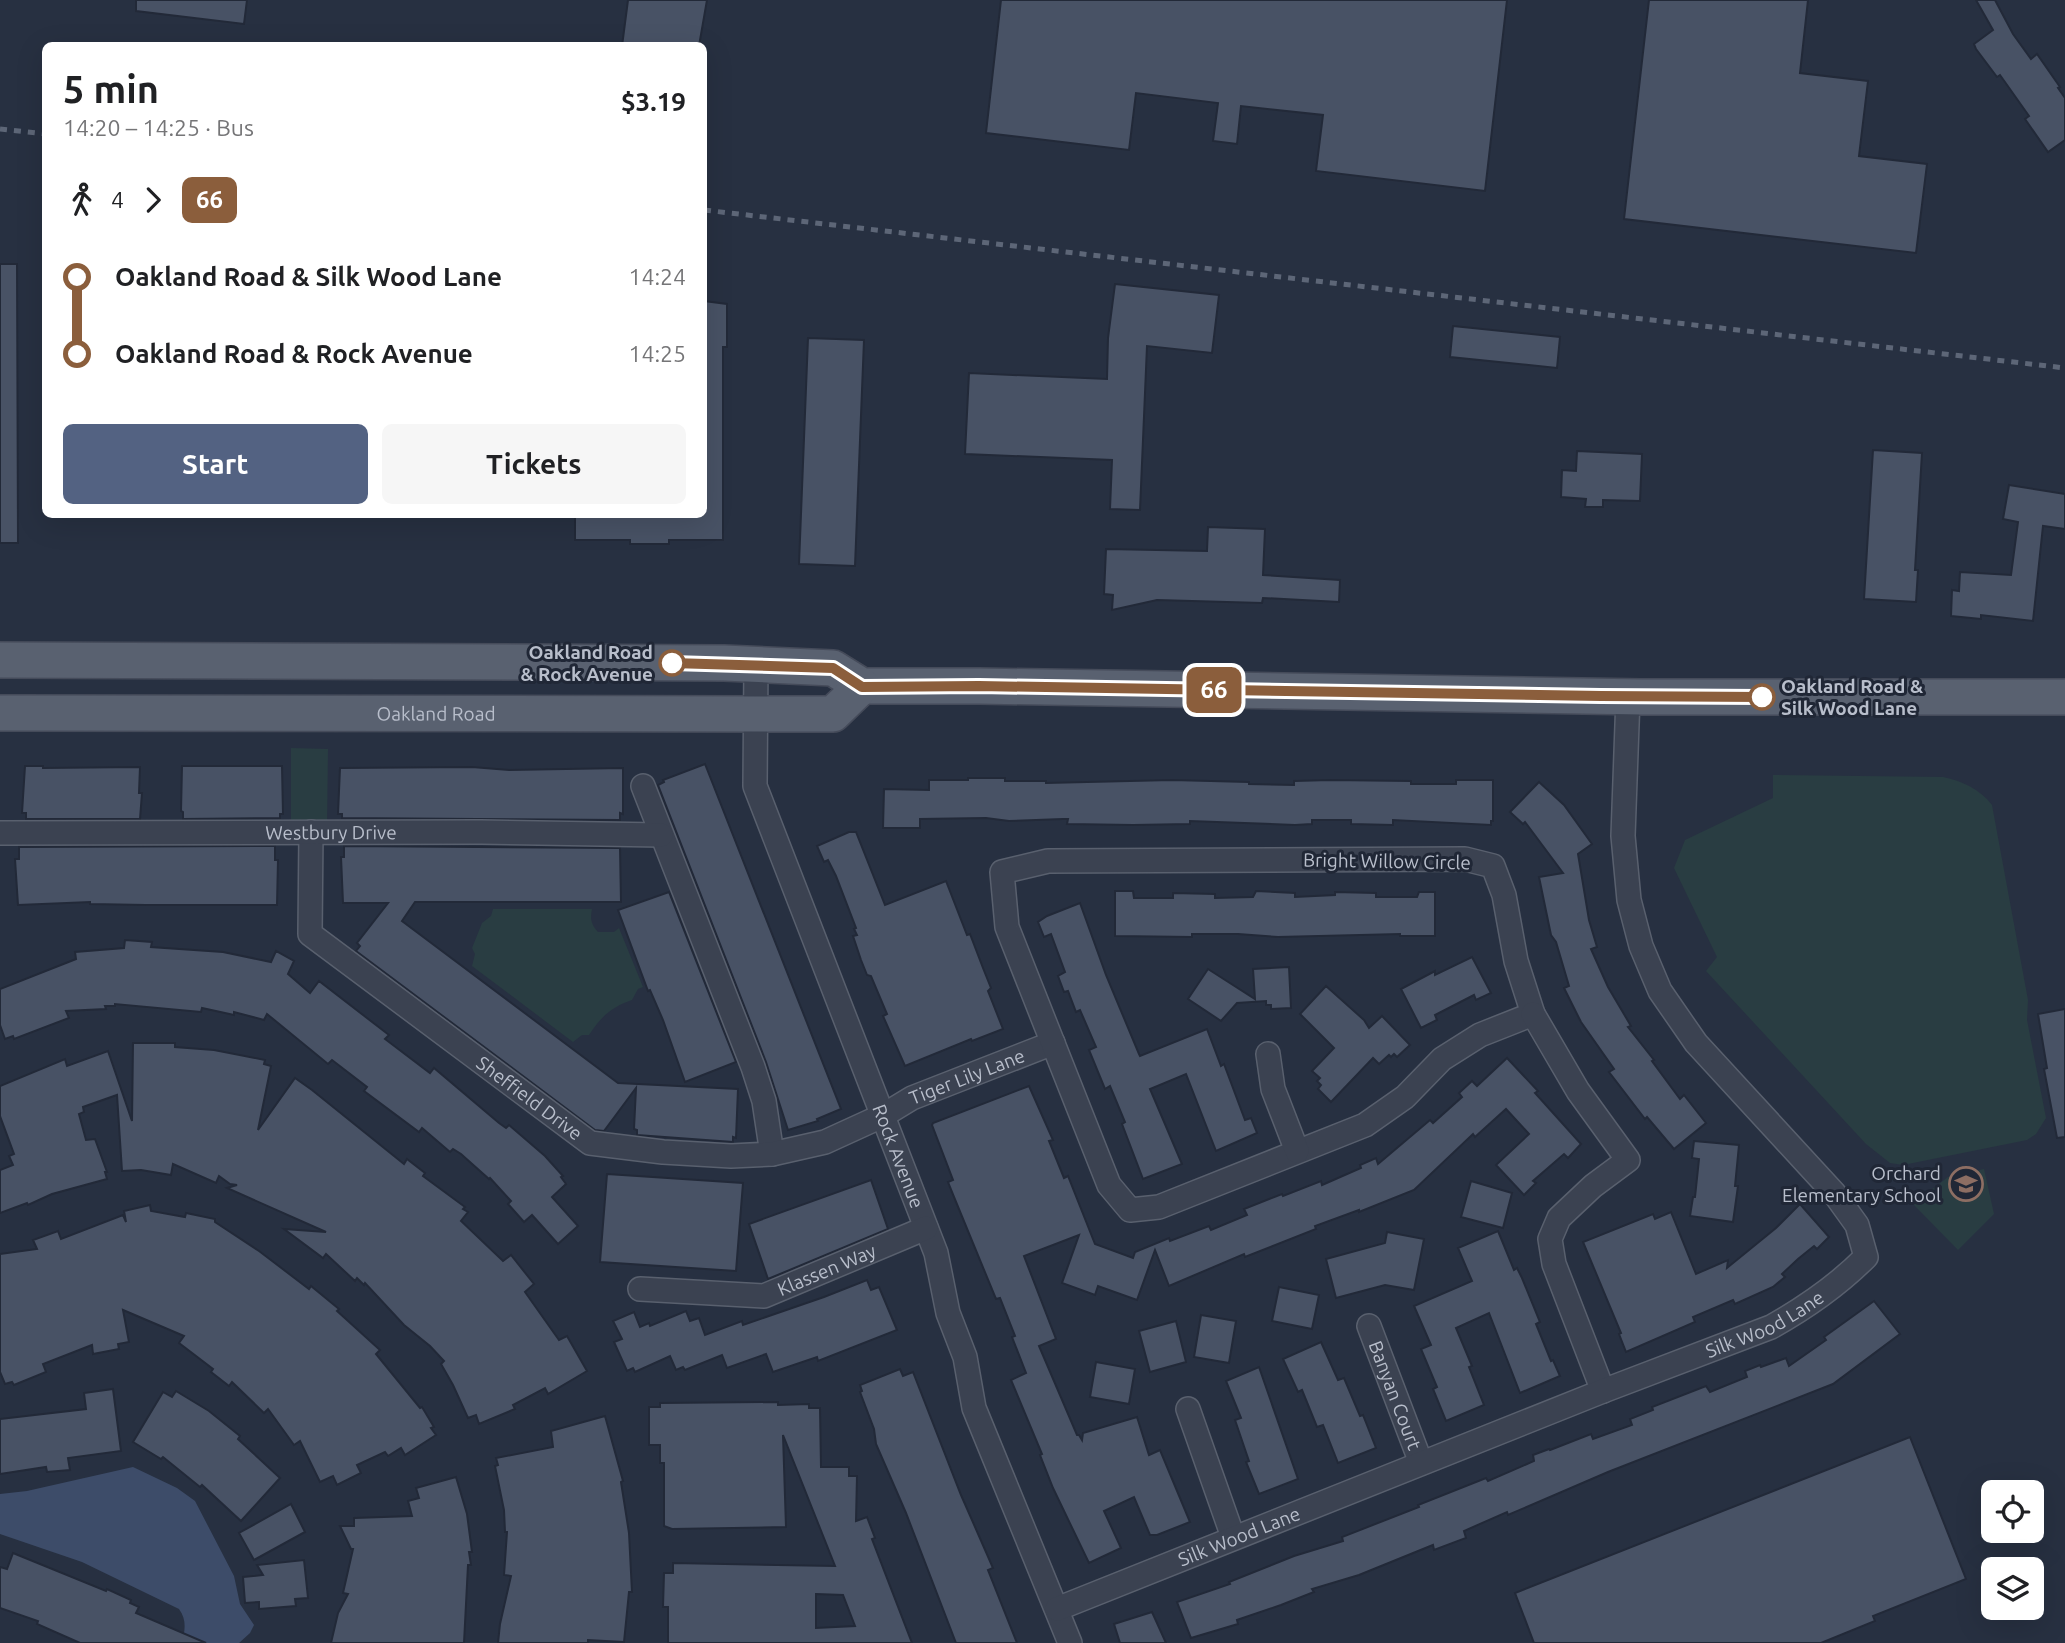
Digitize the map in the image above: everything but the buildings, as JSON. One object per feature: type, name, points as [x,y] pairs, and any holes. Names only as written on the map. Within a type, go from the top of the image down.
[{"type":"main road","points":[[0,660],[575,661],[757,665],[833,668],[862,687],[979,686],[1629,697],[2065,697]]},
{"type":"main road","name":"Oakland Road","points":[[0,713],[833,714],[862,687]]},
{"type":"street","name":"Rock Avenue","points":[[757,665],[755,786],[936,1253],[948,1313],[965,1357],[974,1408],[1070,1643]]},
{"type":"street","name":"Silk Wood Lane","points":[[1057,1609],[1233,1537],[1771,1327],[1847,1276],[1866,1257],[1857,1225],[1835,1194],[1696,1043],[1660,991],[1641,946],[1629,900],[1623,836],[1629,697]]},
{"type":"street","points":[[643,786],[753,1067],[764,1101],[772,1154]]},
{"type":"street","name":"Sheffield Drive","points":[[311,832],[310,934],[590,1143],[663,1152],[731,1156],[772,1154],[825,1142],[884,1115]]},
{"type":"street","name":"Westbury Drive","points":[[0,833],[661,835]]},
{"type":"street","name":"Bright Willow Circle","points":[[1465,859],[1493,866],[1504,895],[1516,961],[1533,1014],[1480,1035],[1441,1059],[1405,1097],[1365,1125],[1159,1207],[1130,1210],[1109,1185],[1053,1043],[1007,927],[1002,872],[1048,861],[1465,859]]},
{"type":"street","points":[[1533,1014],[1577,1091],[1628,1160],[1593,1186],[1559,1218],[1550,1239],[1554,1264],[1603,1391]]},
{"type":"street","name":"Tiger Lily Lane","points":[[884,1115],[912,1098],[1053,1043]]},
{"type":"street","points":[[1268,1054],[1273,1089],[1297,1151]]},
{"type":"street","name":"Klassen Way","points":[[640,1289],[764,1296],[926,1228]]},
{"type":"street","name":"Banyan Court","points":[[1369,1326],[1421,1463]]},
{"type":"street","points":[[1188,1409],[1233,1537]]},
{"type":"green space","points":[[291,748],[328,749],[327,826],[291,826]]},
{"type":"green space","points":[[1773,775],[1943,777],[1970,786],[1992,805],[2028,1000],[2027,1020],[2046,1118],[2036,1134],[2027,1140],[1903,1165],[1890,1163],[1866,1144],[1706,971],[1717,957],[1674,868],[1685,840],[1773,798]]},
{"type":"green space","points":[[493,909],[592,909],[592,921],[598,932],[614,932],[619,928],[643,987],[638,989],[632,1000],[607,1013],[589,1035],[582,1035],[573,1042],[472,966],[475,954],[472,948],[482,923],[491,916]]},
{"type":"green space","points":[[1984,1169],[1994,1214],[1958,1250],[1913,1204],[1948,1177]]},
{"type":"water","points":[[133,1467],[177,1488],[195,1501],[234,1576],[240,1604],[254,1625],[239,1643],[182,1643],[185,1625],[179,1609],[82,1562],[0,1534],[0,1494],[27,1491]]},
{"type":"railway","points":[[0,129],[42,134]]},
{"type":"railway","points":[[707,210],[2065,368]]},
{"type":"bus line","name":"66","points":[[672,663],[833,668],[862,687],[979,686],[1762,697]]},
{"type":"place","name":"Oakland Road & Rock Avenue","points":[[672,663]]},
{"type":"place","name":"Oakland Road & Silk Wood Lane","points":[[1762,697]]},
{"type":"place","name":"Orchard Elementary School","points":[[1966,1184]]}]
